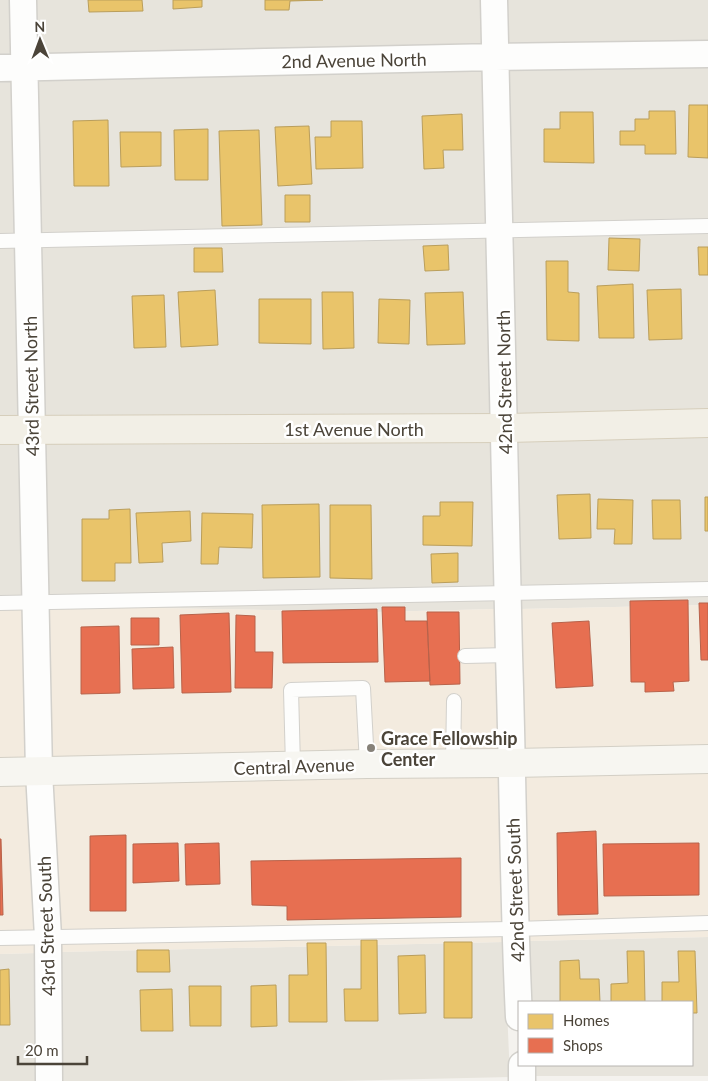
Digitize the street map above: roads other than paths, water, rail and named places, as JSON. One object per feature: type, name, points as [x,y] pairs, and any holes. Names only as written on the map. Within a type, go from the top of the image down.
[{"type":"main road","name":"1st Avenue North","points":[[0,430],[505,428],[708,424]]},
{"type":"main road","name":"Central Avenue","points":[[0,772],[708,759]]},
{"type":"street","name":"43rd Street North","points":[[23,0],[13,68],[28,240],[39,772]]},
{"type":"street","name":"42nd Street North","points":[[494,0],[513,763]]},
{"type":"street","name":"2nd Avenue North","points":[[13,68],[708,54]]},
{"type":"street","name":"42nd Street South","points":[[513,763],[515,929],[518,1001]]},
{"type":"street","name":"43rd Street South","points":[[39,772],[48,937],[49,1081]]},
{"type":"street","points":[[522,1066],[522,1081]]},
{"type":"lane","points":[[0,241],[708,226]]},
{"type":"lane","points":[[0,603],[708,589]]},
{"type":"lane","points":[[465,656],[509,655]]},
{"type":"lane","points":[[293,766],[291,690],[363,688],[367,764]]},
{"type":"lane","points":[[453,763],[454,702]]},
{"type":"lane","points":[[0,938],[515,929],[708,923]]},
{"type":"place","name":"Grace Fellowship Center","points":[[371,748]]}]
